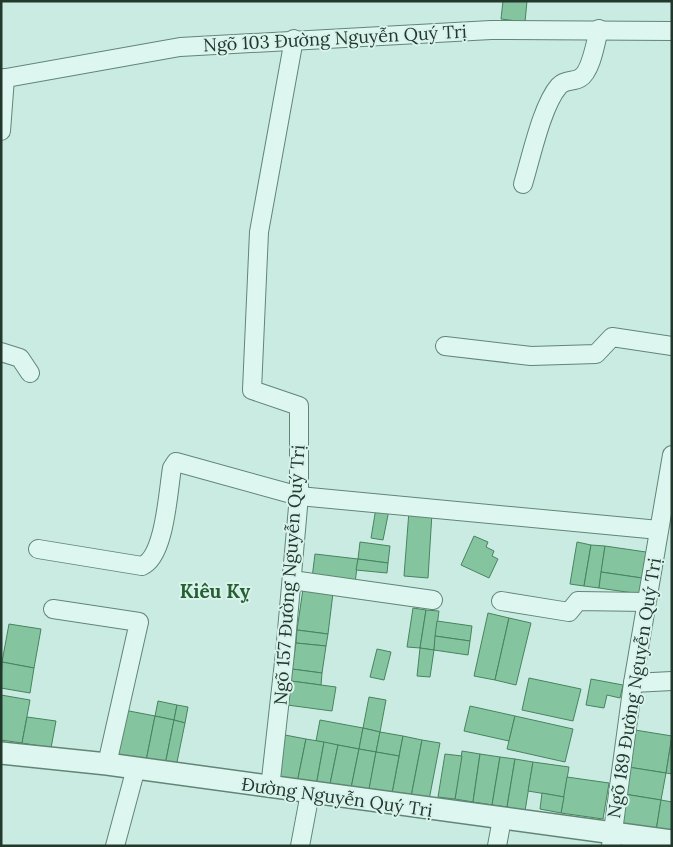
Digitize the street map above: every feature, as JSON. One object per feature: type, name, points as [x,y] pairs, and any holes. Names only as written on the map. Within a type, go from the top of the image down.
[{"type":"street","name":"Ngõ 103 Đường Nguyễn Quý Trị","points":[[3,78],[180,47],[294,39],[491,30],[599,29],[672,31]]},
{"type":"street","points":[[524,184],[542,117],[559,86],[568,80],[580,78],[588,71],[599,29]]},
{"type":"street","name":"Ngõ 157 Đường Nguyễn Quý Trị","points":[[270,788],[299,496],[300,406],[252,390],[259,232],[294,39]]},
{"type":"street","points":[[1,131],[3,78]]},
{"type":"street","points":[[445,346],[531,356],[596,354],[612,337],[672,346]]},
{"type":"street","points":[[1,352],[20,358],[30,373]]},
{"type":"street","name":"Ngõ 189 Đường Nguyễn Quý Trị","points":[[612,840],[633,683],[672,454]]},
{"type":"street","points":[[38,549],[142,566],[149,563],[159,546],[172,468],[176,462],[299,496],[659,530]]},
{"type":"street","points":[[292,580],[433,600]]},
{"type":"street","points":[[501,601],[569,612],[578,601],[646,602]]},
{"type":"street","points":[[52,609],[139,622],[107,764]]},
{"type":"street","points":[[633,683],[672,681]]},
{"type":"street","name":"Đường Nguyễn Quý Trị","points":[[1,753],[107,764],[310,794],[502,819],[612,840],[672,841]]},
{"type":"street","points":[[116,846],[136,768]]},
{"type":"street","points":[[300,846],[310,794]]},
{"type":"street","points":[[497,846],[502,819]]},
{"type":"building","points":[[503,1],[527,1],[525,22],[501,19]]},
{"type":"building","points":[[376,508],[389,510],[383,540],[371,538]]},
{"type":"building","points":[[409,511],[432,513],[428,578],[404,576]]},
{"type":"building","points":[[474,536],[488,542],[486,547],[494,551],[492,556],[498,559],[489,578],[461,565]]},
{"type":"building","points":[[360,542],[390,546],[388,563],[358,559]]},
{"type":"building","points":[[577,542],[591,545],[584,586],[570,584]]},
{"type":"building","points":[[591,545],[605,546],[599,588],[584,586]]},
{"type":"building","points":[[605,546],[646,552],[642,578],[601,572]]},
{"type":"building","points":[[315,554],[358,559],[355,583],[312,578]]},
{"type":"building","points":[[358,559],[388,563],[387,573],[356,570]]},
{"type":"building","points":[[601,572],[642,578],[640,594],[599,588]]},
{"type":"building","points":[[303,589],[333,593],[328,634],[297,630]]},
{"type":"building","points":[[413,608],[426,610],[420,648],[407,647]]},
{"type":"building","points":[[426,610],[439,611],[434,650],[420,648]]},
{"type":"building","points":[[488,613],[509,618],[495,680],[474,676]]},
{"type":"building","points":[[509,618],[531,623],[516,685],[495,680]]},
{"type":"building","points":[[437,621],[472,626],[470,641],[435,636]]},
{"type":"building","points":[[9,624],[41,629],[34,668],[2,662]]},
{"type":"building","points":[[297,630],[328,634],[326,646],[296,643]]},
{"type":"building","points":[[435,636],[470,641],[468,655],[434,650]]},
{"type":"building","points":[[296,643],[326,646],[322,673],[292,669]]},
{"type":"building","points":[[420,648],[434,650],[430,677],[417,676]]},
{"type":"building","points":[[377,649],[391,652],[384,680],[370,677]]},
{"type":"building","points":[[2,662],[34,668],[30,693],[1,688]]},
{"type":"building","points":[[292,669],[322,673],[321,685],[291,681]]},
{"type":"building","points":[[529,678],[581,689],[573,721],[522,710]]},
{"type":"building","points":[[591,679],[623,685],[620,698],[607,695],[604,708],[586,705]]},
{"type":"building","points":[[291,681],[336,687],[332,711],[287,705]]},
{"type":"building","points":[[1,695],[30,700],[22,743],[1,740]]},
{"type":"building","points":[[369,697],[386,700],[380,732],[363,728]]},
{"type":"building","points":[[158,701],[177,705],[174,720],[155,716]]},
{"type":"building","points":[[177,705],[188,707],[185,723],[174,720]]},
{"type":"building","points":[[470,706],[515,716],[509,741],[464,731]]},
{"type":"building","points":[[124,710],[155,716],[146,761],[115,755]]},
{"type":"building","points":[[155,716],[174,720],[165,765],[146,761]]},
{"type":"building","points":[[515,716],[573,729],[565,762],[507,749]]},
{"type":"building","points":[[27,717],[56,721],[51,748],[22,743]]},
{"type":"building","points":[[174,720],[185,723],[176,767],[165,765]]},
{"type":"building","points":[[320,720],[363,728],[359,749],[316,741]]},
{"type":"building","points":[[363,728],[380,732],[376,752],[359,749]]},
{"type":"building","points":[[635,730],[672,736],[666,773],[628,767]]},
{"type":"building","points":[[380,732],[403,736],[399,756],[376,752]]},
{"type":"building","points":[[285,735],[306,739],[297,783],[277,778]]},
{"type":"building","points":[[403,736],[422,740],[411,797],[392,793]]},
{"type":"building","points":[[672,736],[672,774],[666,773]]},
{"type":"building","points":[[306,739],[324,742],[316,786],[297,783]]},
{"type":"building","points":[[422,740],[440,743],[429,800],[411,797]]},
{"type":"building","points":[[324,742],[338,745],[329,789],[316,786]]},
{"type":"building","points":[[338,745],[359,749],[350,793],[329,789]]},
{"type":"building","points":[[359,749],[376,752],[368,796],[350,793]]},
{"type":"building","points":[[462,751],[480,754],[473,802],[455,799]]},
{"type":"building","points":[[376,752],[399,756],[392,793],[369,789]]},
{"type":"building","points":[[445,754],[462,756],[455,799],[438,797]]},
{"type":"building","points":[[480,754],[500,757],[492,805],[473,802]]},
{"type":"building","points":[[500,757],[515,759],[507,807],[492,805]]},
{"type":"building","points":[[515,759],[533,762],[525,811],[507,807]]},
{"type":"building","points":[[533,762],[569,767],[564,797],[528,791]]},
{"type":"building","points":[[628,767],[666,773],[661,800],[624,794]]},
{"type":"building","points":[[567,777],[609,783],[603,819],[561,813]]},
{"type":"building","points":[[542,793],[564,797],[561,813],[540,809]]},
{"type":"building","points":[[624,794],[661,800],[656,831],[619,825]]},
{"type":"building","points":[[661,800],[672,802],[672,834],[656,831]]},
{"type":"district","name":"Kiêu Kỵ","points":[[215,591]]}]
